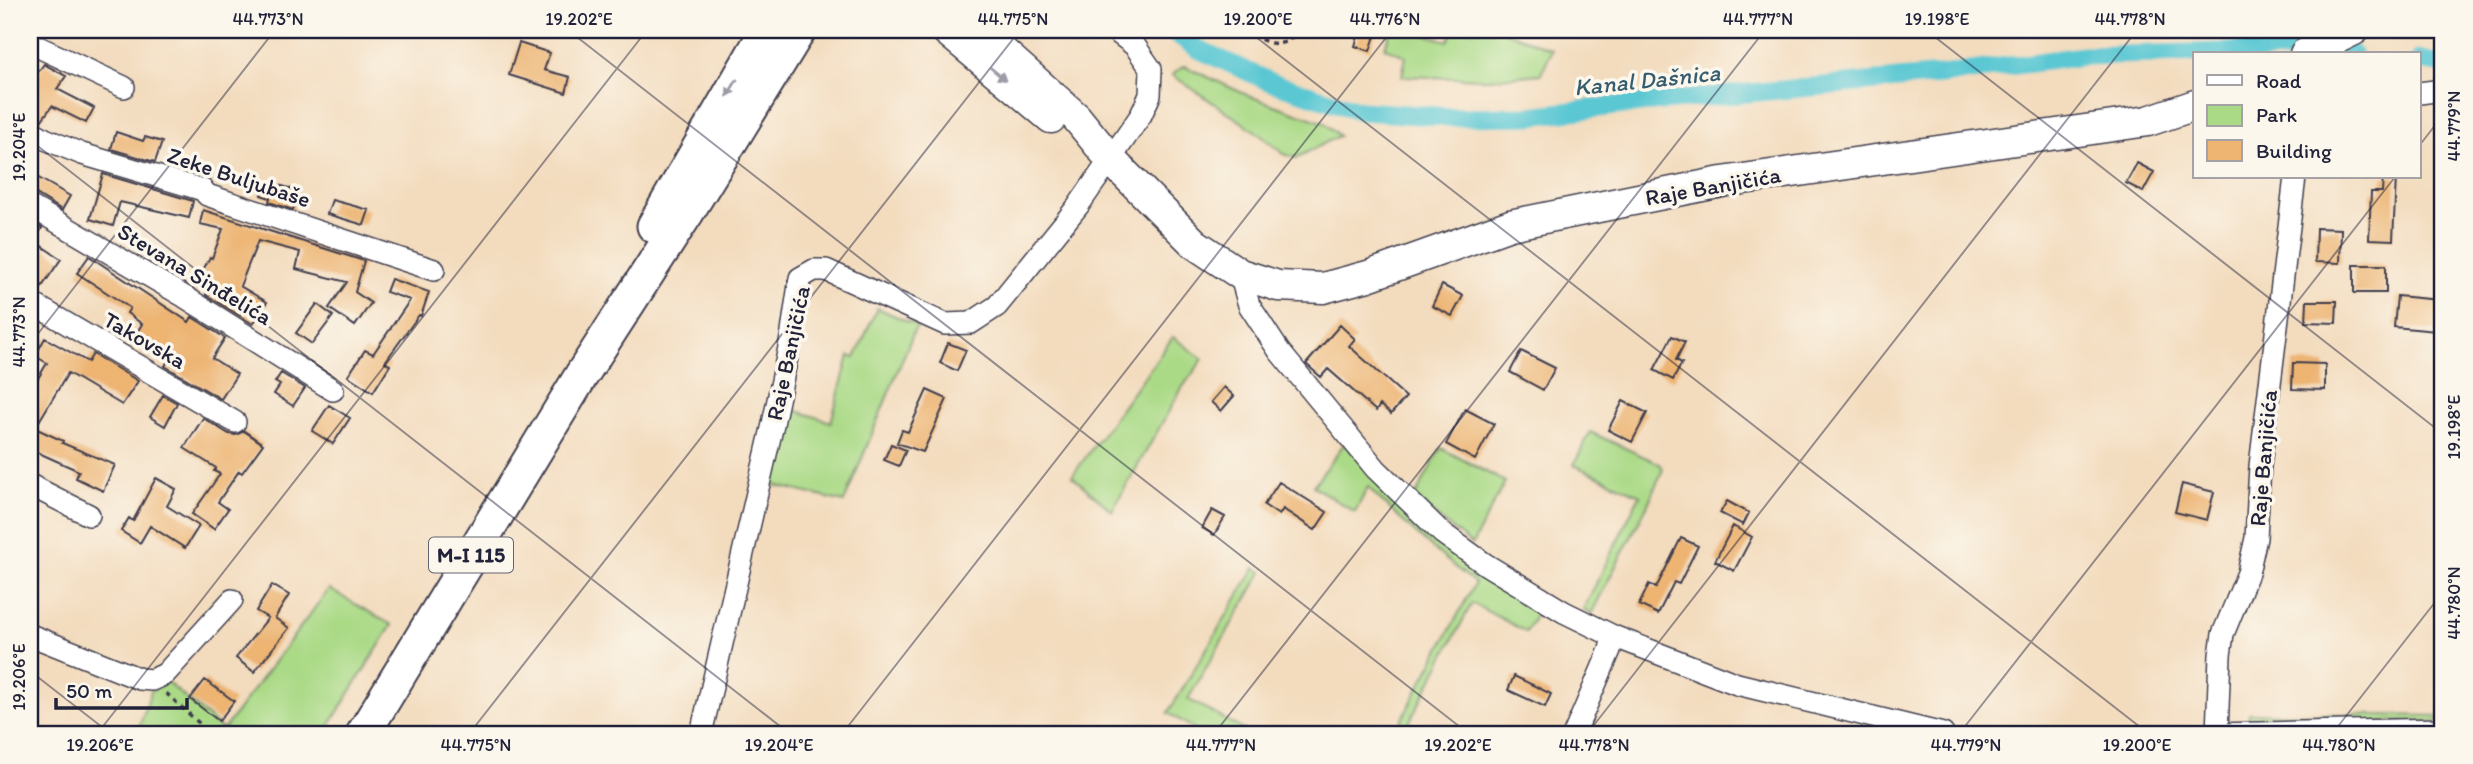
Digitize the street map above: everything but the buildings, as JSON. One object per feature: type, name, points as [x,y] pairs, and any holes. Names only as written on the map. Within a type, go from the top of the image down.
[{"type":"main road","name":"M-I 115","points":[[363,734],[580,376],[686,214],[791,30]]},
{"type":"main road","points":[[946,30],[1037,107],[1111,160]]},
{"type":"main road","points":[[978,30],[1076,117],[1111,160]]},
{"type":"main road","points":[[2309,52],[2350,31]]},
{"type":"main road","name":"Raje Banjičića","points":[[1111,160],[1195,244],[1240,274],[1279,286],[1323,288],[1368,276],[1510,225],[1722,182],[2148,121],[2193,106]]},
{"type":"street","name":"Raje Banjičića","points":[[701,734],[773,424],[800,278],[814,270],[826,270],[945,324],[971,323],[997,306],[1078,206],[1141,115],[1150,95],[1151,69],[1135,46],[1114,30]]},
{"type":"street","points":[[30,43],[124,88]]},
{"type":"street","points":[[2420,93],[2443,90]]},
{"type":"street","name":"Zeke Buljubaše","points":[[30,130],[82,154],[203,190],[207,195],[434,270]]},
{"type":"street","name":"Raje Banjičića","points":[[2295,178],[2260,466],[2256,538],[2248,573],[2223,634],[2215,734],[2443,729]]},
{"type":"street","name":"Stevana Sinđelića","points":[[30,206],[333,390]]},
{"type":"street","points":[[1240,274],[1248,305],[1279,351],[1376,469],[1442,533],[1485,564],[1564,612],[1613,636],[1737,684],[1943,734]]},
{"type":"street","name":"Takovska","points":[[30,302],[234,422]]},
{"type":"street","points":[[30,485],[89,514]]},
{"type":"street","points":[[30,635],[127,675],[152,680],[165,674],[232,600]]},
{"type":"street","points":[[1574,734],[1613,636]]},
{"type":"path","points":[[1243,30],[1275,44],[1287,42],[1299,30]]},
{"type":"path","points":[[152,680],[211,734]]},
{"type":"green space","points":[[1391,30],[1408,30],[1448,41],[1454,30],[1500,30],[1552,49],[1541,74],[1487,79],[1402,76],[1406,56],[1385,48]]},
{"type":"green space","points":[[1184,66],[1249,96],[1325,123],[1339,136],[1296,158],[1284,154],[1172,75]]},
{"type":"green space","points":[[877,308],[918,326],[844,502],[766,483],[785,407],[831,422],[849,356],[855,358]]},
{"type":"green space","points":[[1173,337],[1203,359],[1182,388],[1112,511],[1072,476]]},
{"type":"green space","points":[[1590,432],[1660,464],[1663,469],[1647,506],[1591,614],[1583,610],[1640,495],[1574,465]]},
{"type":"green space","points":[[1344,444],[1479,573],[1539,609],[1526,632],[1472,603],[1403,734],[1394,734],[1475,583],[1393,513],[1368,487],[1355,512],[1313,486]]},
{"type":"green space","points":[[1441,448],[1505,482],[1472,545],[1414,498]]},
{"type":"green space","points":[[1255,568],[1262,572],[1188,699],[1251,734],[1203,734],[1168,713]]},
{"type":"green space","points":[[329,589],[392,625],[324,734],[137,734],[151,691],[167,682],[223,730]]},
{"type":"green space","points":[[2249,713],[2443,716],[2443,721],[2248,723]]},
{"type":"waterway","name":"Kanal Dašnica","points":[[1171,30],[1198,49],[1273,83],[1361,111],[1449,117],[1529,116],[1941,75],[2083,56],[2193,53]]},
{"type":"waterway","name":"Kanal Dašnica","points":[[2226,52],[2334,49],[2345,52]]},
{"type":"waterway","name":"Kanal Dašnica","points":[[2420,60],[2443,64]]}]
